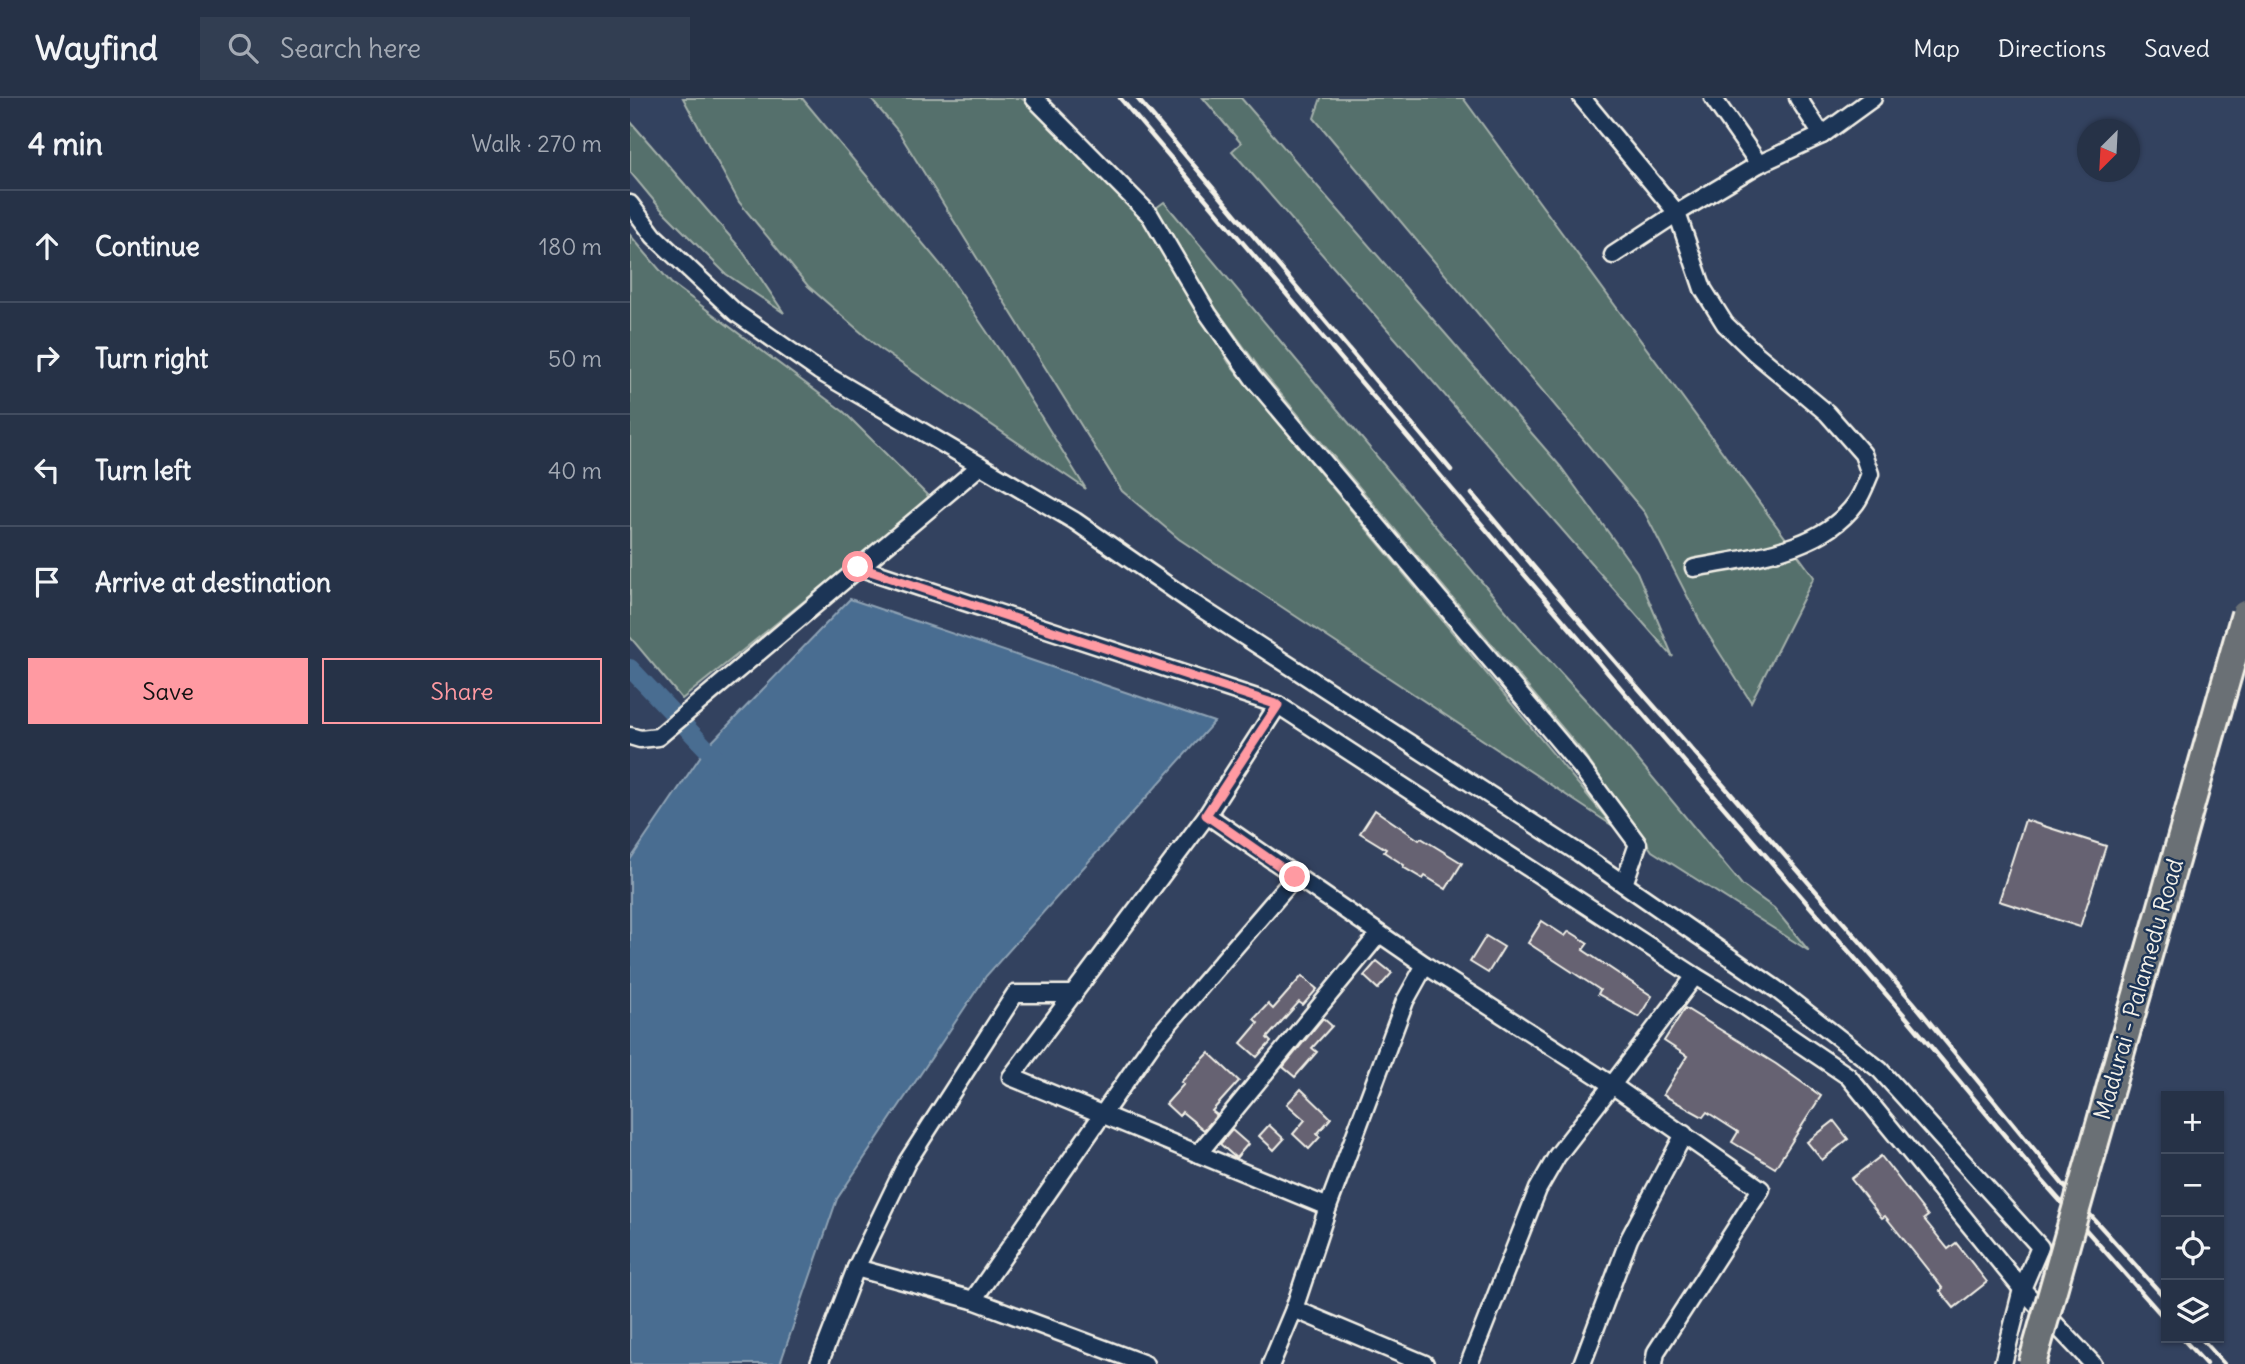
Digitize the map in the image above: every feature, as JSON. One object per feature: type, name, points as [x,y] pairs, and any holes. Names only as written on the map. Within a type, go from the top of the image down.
[{"type":"main road","name":"Madurai - Palamedu Road","points":[[2032,1364],[2245,614]]},
{"type":"street","points":[[1034,98],[1150,215],[1208,314],[1253,378],[1580,766],[1638,844],[1624,884]]},
{"type":"street","points":[[1582,98],[1677,213],[1703,289],[1725,324],[1827,413],[1863,454],[1870,474],[1856,503],[1826,533],[1774,552],[1694,568]]},
{"type":"street","points":[[1713,98],[1759,164]]},
{"type":"street","points":[[1798,98],[1822,135]]},
{"type":"street","points":[[1613,255],[1759,164],[1822,135],[1873,98]]},
{"type":"street","points":[[630,204],[654,236],[736,313],[819,371],[1075,521],[1196,605],[1624,884],[1776,989],[1880,1070],[2040,1247],[2022,1289],[2003,1364]]},
{"type":"street","points":[[630,736],[640,739],[658,737],[979,466]]},
{"type":"street","points":[[858,567],[1278,705],[1746,1007],[1848,1076],[2022,1289],[2093,1364]]},
{"type":"street","points":[[1278,705],[1206,815],[1011,1077],[1328,1207]]},
{"type":"street","points":[[1206,815],[1425,965],[1612,1085],[1761,1188],[1656,1352],[1654,1364]]},
{"type":"street","points":[[974,1300],[1153,1042],[1295,877]]},
{"type":"street","points":[[1198,1154],[1379,934]]},
{"type":"street","points":[[1271,1364],[1294,1309],[1328,1207],[1405,1001],[1425,965]]},
{"type":"street","points":[[1469,1364],[1538,1189],[1557,1156],[1695,976]]},
{"type":"street","points":[[819,1364],[856,1268],[907,1162],[1015,994],[1074,994]]},
{"type":"street","points":[[1582,1364],[1629,1239],[1684,1134]]},
{"type":"street","points":[[856,1268],[974,1300],[1145,1364]]},
{"type":"street","points":[[1294,1309],[1425,1364]]},
{"type":"green space","points":[[683,98],[802,98],[945,270],[1004,357],[1086,489],[880,349],[808,286],[739,202]]},
{"type":"green space","points":[[870,98],[1021,98],[1053,125],[1151,228],[1229,363],[1613,826],[1179,539],[1122,491],[898,131]]},
{"type":"green space","points":[[1203,98],[1241,98],[1561,467],[1637,572],[1673,657],[1232,151],[1241,143]]},
{"type":"green space","points":[[1321,98],[1463,98],[1814,577],[1751,702],[1702,625],[1645,513],[1314,118]]},
{"type":"green space","points":[[630,121],[741,249],[784,313],[726,274],[660,208],[630,172]]},
{"type":"green space","points":[[1164,202],[1527,636],[1614,731],[1742,885],[1774,908],[1809,951],[1652,851],[1582,751],[1263,373],[1212,303],[1156,208]]},
{"type":"green space","points":[[630,235],[671,283],[844,412],[931,499],[682,699],[630,637]]},
{"type":"water","points":[[850,599],[1214,722],[986,976],[837,1199],[780,1364],[630,1364],[630,860],[706,748]]},
{"type":"building","points":[[1375,810],[1419,840],[1421,838],[1462,863],[1446,889],[1403,867],[1404,865],[1384,852],[1386,849],[1360,833]]},
{"type":"building","points":[[2025,820],[2106,846],[2080,927],[1999,901]]},
{"type":"building","points":[[1542,921],[1565,936],[1569,931],[1588,943],[1583,950],[1652,996],[1639,1017],[1598,994],[1600,990],[1528,943]]},
{"type":"building","points":[[1486,936],[1504,947],[1488,973],[1470,962]]},
{"type":"building","points":[[1377,961],[1392,973],[1378,989],[1364,976]]},
{"type":"building","points":[[1302,976],[1317,989],[1303,1005],[1299,1002],[1267,1038],[1271,1042],[1257,1057],[1241,1043],[1258,1023],[1254,1019],[1268,1004],[1273,1009]]},
{"type":"building","points":[[1685,1008],[1776,1064],[1821,1096],[1775,1168],[1732,1142],[1738,1132],[1707,1112],[1703,1117],[1663,1095],[1687,1056],[1664,1041]]},
{"type":"building","points":[[1323,1018],[1332,1026],[1312,1048],[1317,1052],[1295,1077],[1283,1067]]},
{"type":"building","points":[[1209,1053],[1239,1081],[1212,1111],[1217,1115],[1204,1130],[1182,1112],[1179,1116],[1166,1104],[1184,1084],[1181,1082]]},
{"type":"building","points":[[1301,1089],[1331,1118],[1317,1134],[1320,1137],[1309,1149],[1293,1134],[1305,1120],[1287,1104]]},
{"type":"building","points":[[1834,1121],[1848,1139],[1822,1160],[1807,1142]]},
{"type":"building","points":[[1269,1125],[1284,1139],[1274,1150],[1259,1136]]},
{"type":"building","points":[[1232,1130],[1248,1144],[1236,1158],[1220,1144]]},
{"type":"building","points":[[1881,1156],[1928,1216],[1924,1219],[1948,1249],[1956,1243],[1987,1282],[1954,1308],[1940,1291],[1943,1289],[1909,1246],[1851,1179]]},
{"type":"waterway","points":[[630,668],[722,765]]},
{"type":"railway","points":[[1120,98],[1635,705],[1912,1024],[2039,1177],[2161,1314]]},
{"type":"railway","points":[[1137,98],[1451,470]]},
{"type":"railway","points":[[1472,494],[1913,1002],[2065,1187],[2161,1293]]},
{"type":"railway","points":[[2187,1343],[2206,1364]]},
{"type":"railway","points":[[2205,1343],[2224,1364]]},
{"type":"route","points":[[858,567],[1278,705],[1206,815],[1295,877]]}]
